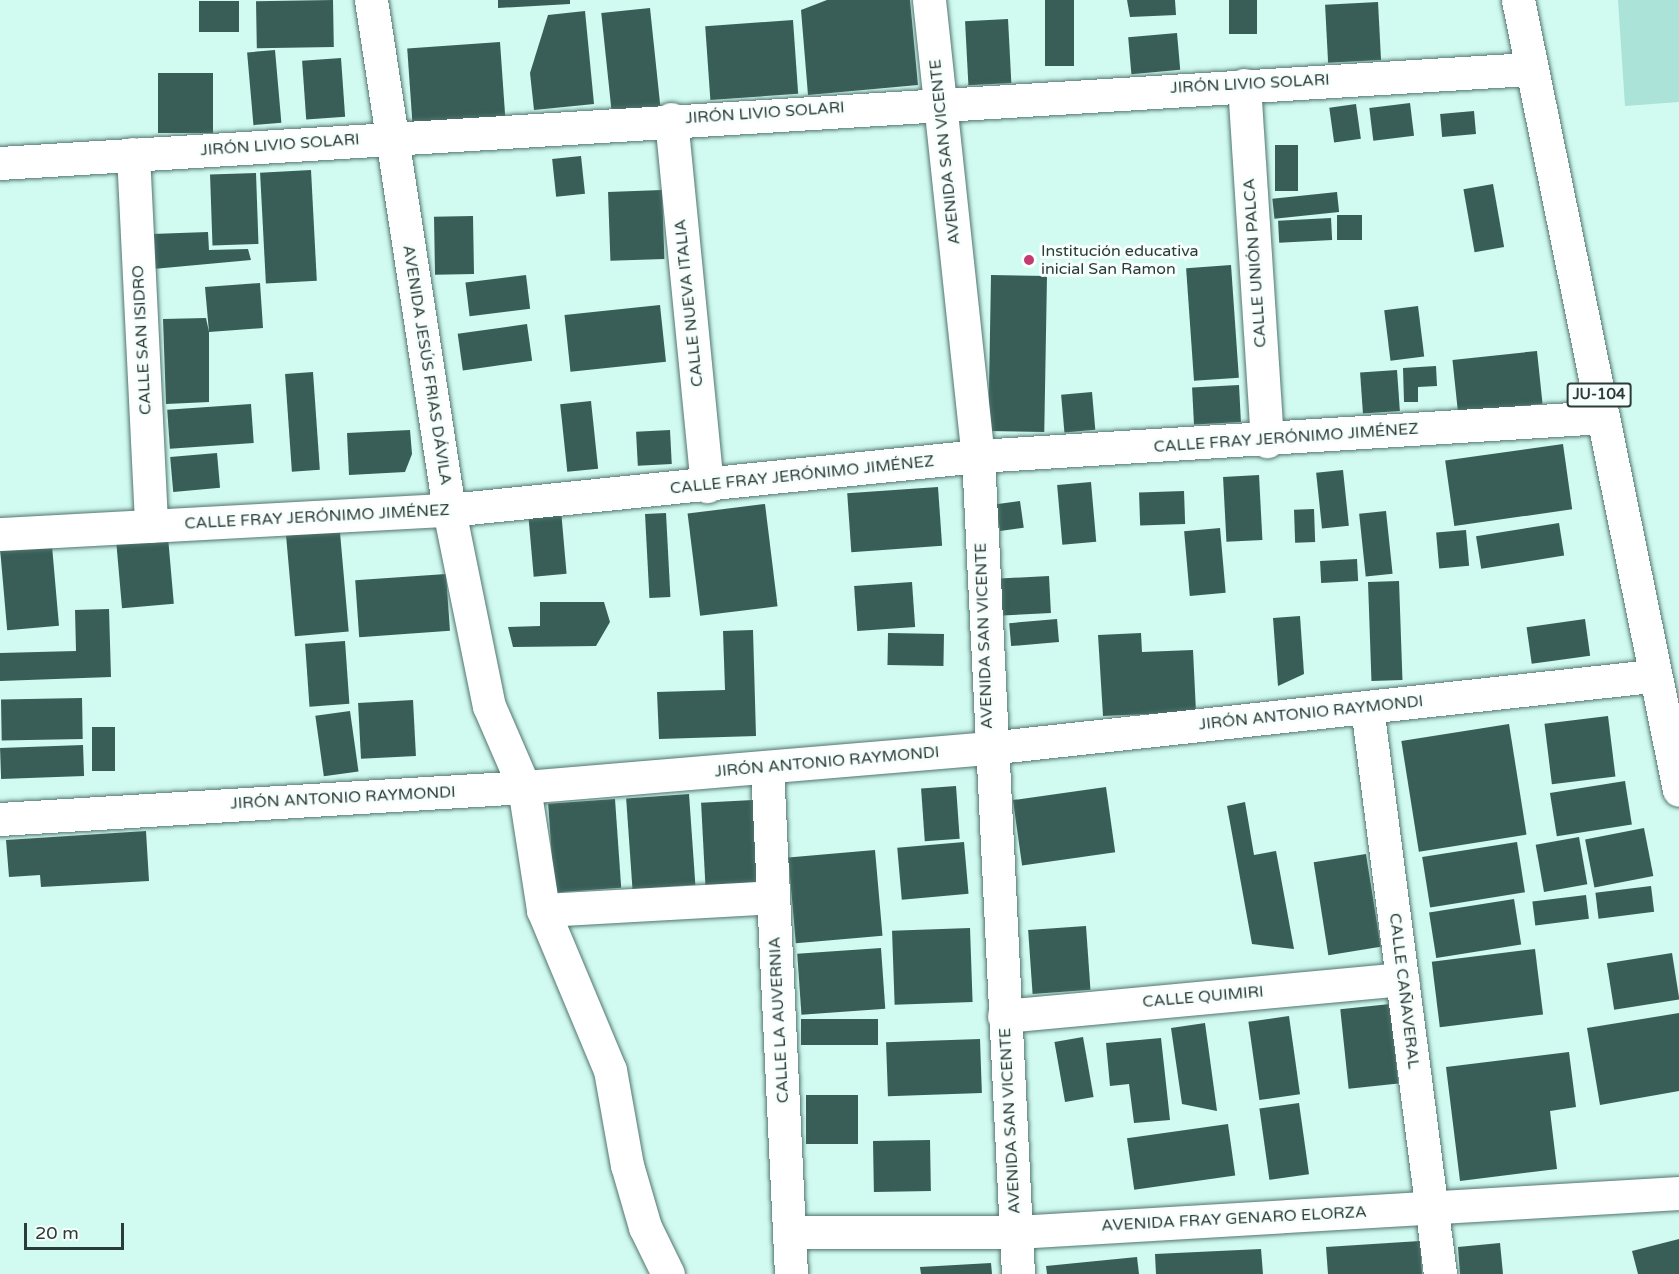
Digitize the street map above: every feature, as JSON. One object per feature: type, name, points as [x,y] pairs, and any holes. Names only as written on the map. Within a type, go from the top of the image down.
[{"type":"street","name":"AVENIDA JESÚS FRIAS DÁVILA","points":[[371,0],[449,510],[489,706],[524,787],[543,910],[610,1070],[642,1217],[668,1274]]},
{"type":"street","name":"AVENIDA SAN VICENTE","points":[[929,0],[978,456],[988,748],[1018,1274]]},
{"type":"street","name":"JU-104","points":[[1518,0],[1530,69],[1603,417],[1652,676],[1679,790]]},
{"type":"street","name":"JIRÓN LIVIO SOLARI","points":[[0,163],[940,102],[1530,69]]},
{"type":"street","name":"CALLE UNIÓN PALCA","points":[[1244,85],[1267,441]]},
{"type":"street","name":"CALLE NUEVA ITALIA","points":[[670,119],[707,486]]},
{"type":"street","name":"CALLE SAN ISIDRO","points":[[133,154],[151,526]]},
{"type":"street","name":"CALLE FRAY JERÓNIMO JIMÉNEZ","points":[[0,534],[449,510],[707,486],[978,456],[1267,441],[1603,417]]},
{"type":"street","name":"JIRÓN ANTONIO RAYMONDI","points":[[0,819],[524,787],[988,748],[1652,676]]},
{"type":"street","name":"CALLE CAÑAVERAL","points":[[1367,707],[1440,1274]]},
{"type":"street","name":"CALLE LA AUVERNIA","points":[[766,767],[791,1274]]},
{"type":"street","points":[[543,910],[773,897]]},
{"type":"street","name":"CALLE QUIMIRI","points":[[1004,1016],[1402,979]]},
{"type":"street","name":"AVENIDA FRAY GENARO ELORZA","points":[[789,1232],[1016,1232],[1679,1192]]},
{"type":"green space","points":[[1618,0],[1679,0],[1679,102],[1625,106]]},
{"type":"building","points":[[333,0],[334,47],[257,48],[256,1]]},
{"type":"building","points":[[498,0],[570,0],[570,4],[498,8]]},
{"type":"building","points":[[827,0],[910,0],[918,85],[808,95],[801,10]]},
{"type":"building","points":[[1045,0],[1074,0],[1074,66],[1045,66]]},
{"type":"building","points":[[1127,0],[1175,0],[1176,15],[1130,17]]},
{"type":"building","points":[[1229,0],[1257,0],[1257,34],[1229,34]]},
{"type":"building","points":[[199,1],[239,1],[239,32],[199,32]]},
{"type":"building","points":[[1378,2],[1381,60],[1328,63],[1325,5]]},
{"type":"building","points":[[650,8],[660,106],[612,112],[601,13]]},
{"type":"building","points":[[585,11],[594,104],[534,110],[530,73],[548,15]]},
{"type":"building","points":[[1008,19],[1011,83],[968,85],[965,21]]},
{"type":"building","points":[[793,20],[798,94],[710,100],[705,26]]},
{"type":"building","points":[[1177,33],[1180,70],[1131,74],[1128,37]]},
{"type":"building","points":[[500,42],[505,119],[413,125],[407,48]]},
{"type":"building","points":[[275,50],[281,123],[253,125],[247,52]]},
{"type":"building","points":[[341,58],[345,117],[306,120],[302,61]]},
{"type":"building","points":[[158,73],[213,73],[213,133],[158,133]]},
{"type":"building","points":[[1410,103],[1414,136],[1373,141],[1369,108]]},
{"type":"building","points":[[1356,104],[1361,139],[1334,142],[1329,108]]},
{"type":"building","points":[[1474,111],[1476,134],[1442,137],[1440,114]]},
{"type":"building","points":[[1275,145],[1298,145],[1298,191],[1275,191]]},
{"type":"building","points":[[581,156],[585,194],[556,197],[552,159]]},
{"type":"building","points":[[311,170],[317,281],[266,284],[260,173]]},
{"type":"building","points":[[256,173],[258,244],[213,246],[210,175]]},
{"type":"building","points":[[1493,184],[1504,247],[1475,252],[1463,189]]},
{"type":"building","points":[[662,190],[664,259],[610,261],[608,192]]},
{"type":"building","points":[[1337,192],[1339,212],[1274,219],[1272,199]]},
{"type":"building","points":[[1337,215],[1362,215],[1362,240],[1337,240]]},
{"type":"building","points":[[473,216],[474,274],[435,275],[434,217]]},
{"type":"building","points":[[1331,218],[1332,240],[1279,243],[1278,221]]},
{"type":"building","points":[[208,232],[209,250],[248,249],[251,260],[153,269],[152,234]]},
{"type":"building","points":[[1231,265],[1239,378],[1194,381],[1186,268]]},
{"type":"building","points":[[526,275],[530,309],[470,316],[465,282]]},
{"type":"building","points":[[991,275],[1047,276],[1044,432],[988,431]]},
{"type":"building","points":[[260,283],[263,328],[209,332],[205,287]]},
{"type":"building","points":[[660,305],[666,362],[570,372],[565,315]]},
{"type":"building","points":[[1418,306],[1424,357],[1390,361],[1384,310]]},
{"type":"building","points":[[206,318],[209,332],[209,402],[166,404],[163,319]]},
{"type":"building","points":[[527,324],[532,361],[463,370],[458,334]]},
{"type":"building","points":[[1537,351],[1543,404],[1458,413],[1452,360]]},
{"type":"building","points":[[1436,366],[1437,386],[1418,387],[1418,402],[1404,402],[1403,368]]},
{"type":"building","points":[[1397,370],[1400,411],[1363,413],[1360,373]]},
{"type":"building","points":[[313,372],[320,470],[292,472],[285,374]]},
{"type":"building","points":[[1239,385],[1241,422],[1194,424],[1192,387]]},
{"type":"building","points":[[1092,392],[1095,430],[1064,433],[1061,395]]},
{"type":"building","points":[[591,401],[598,469],[567,472],[560,404]]},
{"type":"building","points":[[251,404],[254,443],[170,449],[167,410]]},
{"type":"building","points":[[410,430],[412,454],[405,472],[349,475],[347,433]]},
{"type":"building","points":[[670,430],[672,464],[638,466],[636,432]]},
{"type":"building","points":[[1563,444],[1572,509],[1454,526],[1445,461]]},
{"type":"building","points":[[217,453],[220,488],[173,492],[170,457]]},
{"type":"building","points":[[1343,470],[1349,526],[1322,529],[1316,473]]},
{"type":"building","points":[[1259,475],[1262,540],[1226,542],[1223,477]]},
{"type":"building","points":[[1091,482],[1096,542],[1062,545],[1057,485]]},
{"type":"building","points":[[938,487],[942,546],[851,552],[847,493]]},
{"type":"building","points":[[1184,491],[1185,524],[1140,526],[1139,493]]},
{"type":"building","points":[[1020,501],[1024,528],[1000,531],[996,504]]},
{"type":"building","points":[[765,504],[778,606],[700,616],[688,514]]},
{"type":"building","points":[[1314,509],[1315,542],[1295,543],[1294,510]]},
{"type":"building","points":[[561,510],[567,574],[534,577],[528,513]]},
{"type":"building","points":[[1386,511],[1393,574],[1366,576],[1359,514]]},
{"type":"building","points":[[666,513],[670,597],[649,598],[645,514]]},
{"type":"building","points":[[339,521],[349,632],[295,636],[285,526]]},
{"type":"building","points":[[1559,523],[1564,556],[1481,569],[1476,536]]},
{"type":"building","points":[[1220,528],[1226,593],[1190,596],[1184,531]]},
{"type":"building","points":[[1466,530],[1469,566],[1439,568],[1436,533]]},
{"type":"building","points":[[168,537],[174,604],[122,608],[116,542]]},
{"type":"building","points":[[52,546],[59,626],[7,630],[0,551]]},
{"type":"building","points":[[1357,559],[1358,581],[1321,583],[1320,561]]},
{"type":"building","points":[[446,574],[450,631],[359,637],[355,580]]},
{"type":"building","points":[[1049,576],[1051,613],[1002,616],[1000,579]]},
{"type":"building","points":[[1399,581],[1402,680],[1371,681],[1368,582]]},
{"type":"building","points":[[912,582],[915,627],[857,631],[854,586]]},
{"type":"building","points":[[540,602],[604,602],[610,622],[596,646],[513,647],[508,627],[540,626]]},
{"type":"building","points":[[109,609],[111,677],[0,681],[0,653],[76,651],[75,610]]},
{"type":"building","points":[[1300,616],[1304,674],[1278,686],[1273,618]]},
{"type":"building","points":[[1057,619],[1059,642],[1011,646],[1009,623]]},
{"type":"building","points":[[1585,619],[1590,656],[1532,664],[1527,627]]},
{"type":"building","points":[[753,630],[756,736],[659,739],[657,692],[725,690],[723,631]]},
{"type":"building","points":[[888,633],[944,634],[943,666],[887,665]]},
{"type":"building","points":[[1141,633],[1142,652],[1193,650],[1196,712],[1103,716],[1098,635]]},
{"type":"building","points":[[345,641],[349,704],[309,707],[305,644]]},
{"type":"building","points":[[82,698],[83,739],[2,740],[1,699]]},
{"type":"building","points":[[413,700],[416,756],[361,759],[358,703]]},
{"type":"building","points":[[350,711],[358,771],[324,776],[315,716]]},
{"type":"building","points":[[1608,716],[1615,777],[1552,784],[1544,724]]},
{"type":"building","points":[[1509,724],[1527,835],[1419,852],[1401,741]]},
{"type":"building","points":[[92,727],[115,727],[115,771],[92,771]]},
{"type":"building","points":[[83,745],[84,776],[1,779],[0,748]]},
{"type":"building","points":[[1625,781],[1632,824],[1557,836],[1550,793]]},
{"type":"building","points":[[956,786],[960,839],[925,841],[921,788]]},
{"type":"building","points":[[1106,787],[1115,852],[1022,865],[1013,800]]},
{"type":"building","points":[[689,794],[695,885],[633,889],[626,798]]},
{"type":"building","points":[[615,799],[621,888],[554,892],[548,804]]},
{"type":"building","points":[[753,800],[757,884],[705,887],[701,803]]},
{"type":"building","points":[[1245,802],[1254,855],[1276,851],[1294,949],[1252,944],[1227,806]]},
{"type":"building","points":[[1644,828],[1653,876],[1594,888],[1585,839]]},
{"type":"building","points":[[146,831],[149,881],[41,887],[40,875],[9,877],[6,840]]},
{"type":"building","points":[[1579,837],[1587,884],[1544,892],[1536,845]]},
{"type":"building","points":[[964,842],[969,894],[902,900],[897,848]]},
{"type":"building","points":[[1517,842],[1525,892],[1430,907],[1422,857]]},
{"type":"building","points":[[875,850],[882,936],[796,943],[788,858]]},
{"type":"building","points":[[1366,854],[1381,947],[1328,955],[1314,862]]},
{"type":"building","points":[[1651,886],[1654,912],[1599,919],[1595,893]]},
{"type":"building","points":[[1586,895],[1589,919],[1535,925],[1532,902]]},
{"type":"building","points":[[1514,899],[1521,944],[1436,958],[1429,912]]},
{"type":"building","points":[[1086,926],[1090,990],[1033,994],[1028,930]]},
{"type":"building","points":[[970,928],[973,1002],[895,1005],[892,931]]},
{"type":"building","points":[[881,948],[885,1009],[801,1015],[797,954]]},
{"type":"building","points":[[1535,949],[1543,1015],[1440,1027],[1432,962]]},
{"type":"building","points":[[1672,953],[1679,999],[1614,1010],[1607,963]]},
{"type":"building","points":[[1390,1004],[1398,1084],[1349,1089],[1340,1009]]},
{"type":"building","points":[[1679,1013],[1679,1091],[1600,1105],[1587,1028]]},
{"type":"building","points":[[1289,1016],[1300,1094],[1259,1100],[1248,1022]]},
{"type":"building","points":[[801,1019],[878,1019],[878,1045],[801,1045]]},
{"type":"building","points":[[1205,1023],[1217,1111],[1182,1104],[1171,1028]]},
{"type":"building","points":[[1083,1037],[1094,1097],[1065,1102],[1054,1042]]},
{"type":"building","points":[[1161,1038],[1170,1120],[1134,1123],[1129,1084],[1110,1086],[1106,1043]]},
{"type":"building","points":[[980,1039],[982,1093],[888,1096],[886,1042]]},
{"type":"building","points":[[1569,1052],[1576,1107],[1550,1111],[1557,1169],[1460,1181],[1446,1067]]},
{"type":"building","points":[[806,1095],[858,1095],[858,1144],[806,1144]]},
{"type":"building","points":[[1299,1103],[1309,1174],[1269,1180],[1259,1109]]},
{"type":"building","points":[[1228,1124],[1235,1175],[1134,1190],[1127,1138]]},
{"type":"building","points":[[930,1140],[931,1191],[874,1192],[873,1141]]},
{"type":"building","points":[[1679,1239],[1679,1274],[1638,1274],[1632,1251]]},
{"type":"building","points":[[1420,1241],[1422,1274],[1328,1274],[1326,1247]]},
{"type":"building","points":[[1500,1243],[1503,1274],[1460,1274],[1458,1247]]},
{"type":"building","points":[[1261,1249],[1263,1274],[1156,1274],[1155,1254]]},
{"type":"building","points":[[1137,1257],[1139,1274],[1047,1274],[1046,1266]]},
{"type":"building","points":[[991,1263],[992,1274],[921,1274],[920,1267]]},
{"type":"place","name":"Institución educativa inicial San Ramon","points":[[1029,260]]}]
